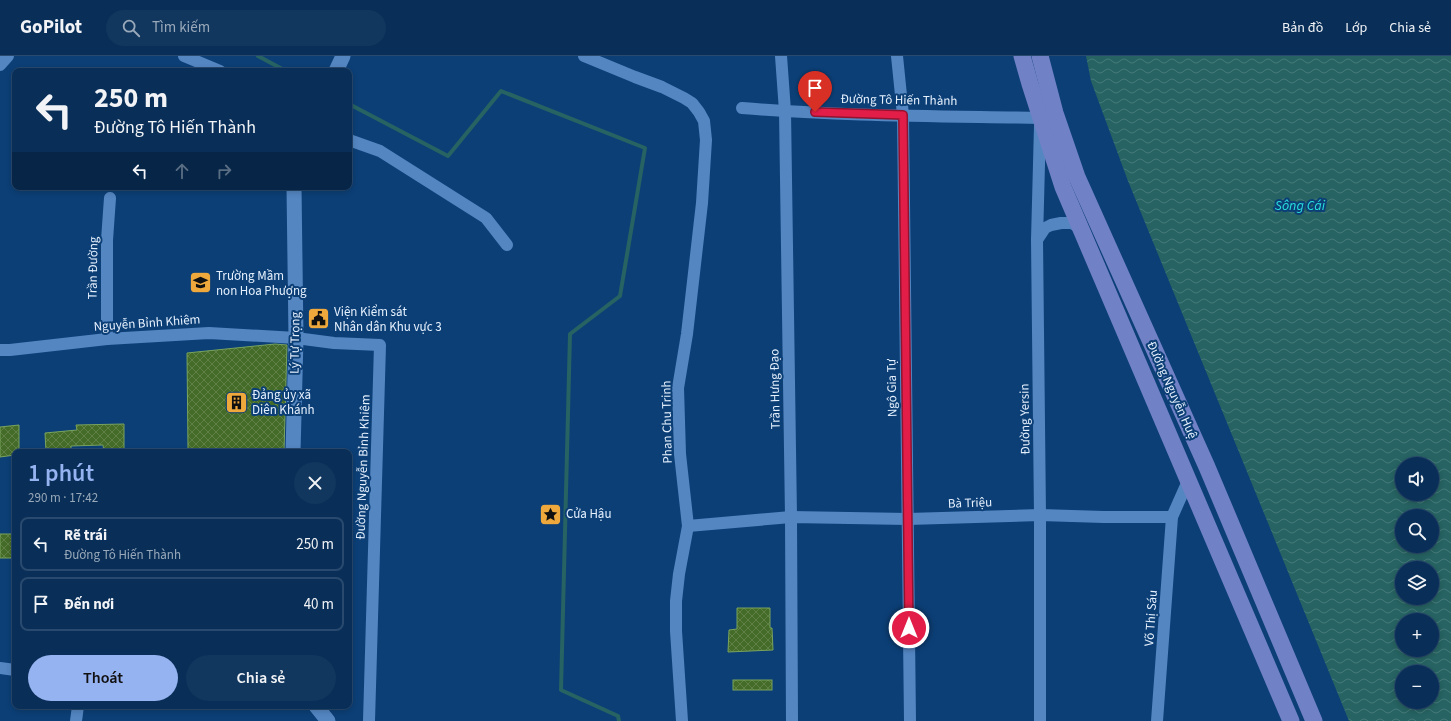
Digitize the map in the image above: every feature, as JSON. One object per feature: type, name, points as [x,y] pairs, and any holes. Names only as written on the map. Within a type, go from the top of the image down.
[{"type":"main road","name":"Đường Nguyễn Huệ","points":[[1022,56],[1207,467],[1314,721]]},
{"type":"main road","name":"Đường Nguyễn Huệ","points":[[1040,56],[1048,115],[1063,187],[1291,721]]},
{"type":"main road","points":[[1188,481],[1207,467]]},
{"type":"street","points":[[0,65],[8,56]]},
{"type":"street","points":[[184,56],[213,68]]},
{"type":"street","points":[[337,68],[343,56]]},
{"type":"street","name":"Phan Chu Trinh","points":[[584,56],[662,87],[692,103],[704,121],[706,140],[702,203],[693,288],[678,388],[680,454],[688,526],[679,574],[676,601],[676,631],[682,721]]},
{"type":"street","name":"Trần Hưng Đạo","points":[[781,56],[785,111],[791,517],[792,721]]},
{"type":"street","name":"Ngô Gia Tự","points":[[897,56],[903,115],[910,721]]},
{"type":"street","name":"Đường Tô Hiến Thành","points":[[742,108],[903,115],[1048,115]]},
{"type":"street","name":"Đường Yersin","points":[[1040,721],[1040,515],[1037,240],[1048,115]]},
{"type":"street","points":[[352,141],[380,151],[486,218],[507,245]]},
{"type":"street","name":"Lý Tự Trọng","points":[[293,449],[296,338],[294,190]]},
{"type":"street","name":"Trần Đường","points":[[107,339],[107,240],[110,198]]},
{"type":"street","points":[[1037,240],[1045,228],[1052,225],[1072,223],[1081,230]]},
{"type":"street","name":"Nguyễn Bỉnh Khiêm","points":[[0,350],[107,339],[209,333],[296,338]]},
{"type":"street","name":"Đường Nguyễn Bỉnh Khiêm","points":[[296,338],[334,343],[380,345],[369,721]]},
{"type":"street","points":[[1172,516],[1188,481]]},
{"type":"street","name":"Bà Triệu","points":[[688,526],[791,517],[908,519],[1040,515],[1104,517],[1172,516]]},
{"type":"street","name":"Võ Thị Sáu","points":[[1157,721],[1172,516]]},
{"type":"street","points":[[0,668],[12,670]]},
{"type":"street","points":[[76,721],[78,709]]},
{"type":"street","points":[[318,709],[328,721]]},
{"type":"water","name":"Sông Cái","points":[[1086,56],[1451,56],[1451,721],[1349,721],[1128,181],[1091,81]]},
{"type":"building","name":"Đảng ủy xã Diên Khánh","points":[[275,344],[287,345],[284,449],[188,449],[187,353]]},
{"type":"building","points":[[124,424],[124,449],[104,449],[103,445],[71,446],[71,449],[46,449],[45,433],[77,430],[76,425]]},
{"type":"building","points":[[19,425],[19,449],[12,449],[12,455],[0,457],[0,427]]},
{"type":"building","points":[[0,534],[12,534],[12,558],[0,558]]},
{"type":"building","points":[[737,608],[770,608],[770,628],[772,628],[773,650],[728,652],[729,630],[737,629]]},
{"type":"building","points":[[733,680],[772,680],[772,690],[733,690]]},
{"type":"waterway","points":[[258,56],[280,68]]},
{"type":"waterway","points":[[352,106],[448,156],[501,91],[645,148],[620,296],[570,334],[561,690],[618,716],[619,721]]},
{"type":"place","name":"Trường Mầm non Hoa Phượng","points":[[201,283]]},
{"type":"place","name":"Viện Kiểm sát Nhân dân Khu vực 3","points":[[319,319]]},
{"type":"place","name":"Đảng ủy xã Diên Khánh","points":[[237,402]]},
{"type":"place","name":"Cửa Hậu","points":[[551,514]]},
{"type":"route","points":[[815,112],[903,115],[909,628]]}]
